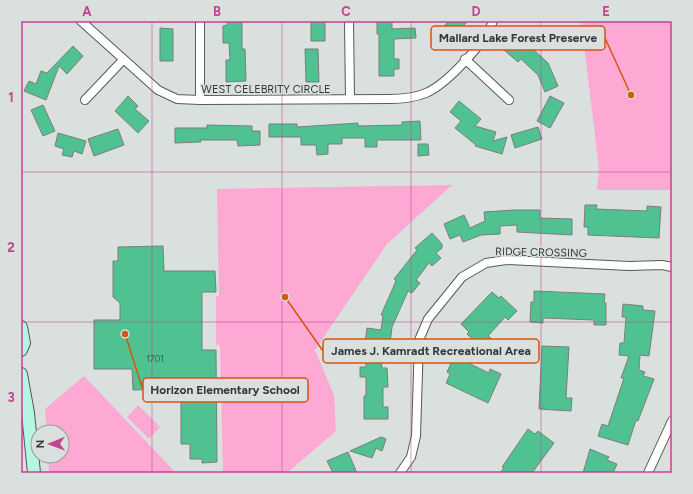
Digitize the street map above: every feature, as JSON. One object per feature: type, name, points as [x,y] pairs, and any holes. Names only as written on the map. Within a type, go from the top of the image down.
[{"type":"main road","points":[[21,327],[24,343],[21,350]]},
{"type":"main road","points":[[21,374],[28,414],[34,473]]},
{"type":"street","name":"WEST CELEBRITY CIRCLE","points":[[81,21],[158,90],[177,99],[200,100],[350,100],[389,99],[417,96],[427,92],[446,79],[480,42],[493,21]]},
{"type":"street","points":[[200,21],[200,100]]},
{"type":"street","points":[[349,21],[350,100]]},
{"type":"street","points":[[465,59],[509,100]]},
{"type":"street","points":[[84,100],[123,60]]},
{"type":"street","name":"RIDGE CROSSING","points":[[400,473],[411,457],[416,436],[419,340],[428,319],[462,277],[486,263],[506,260],[629,266],[671,266]]},
{"type":"street","points":[[648,473],[672,421]]},
{"type":"shaded area","points":[[581,21],[672,21],[672,190],[597,190],[599,169]]},
{"type":"shaded area","points":[[452,185],[387,244],[315,350],[334,395],[336,431],[287,473],[223,473],[220,345],[216,345],[216,296],[219,296],[217,189]]},
{"type":"shaded area","points":[[84,376],[176,473],[49,473],[48,464],[70,464],[70,424],[46,424],[45,409]]},
{"type":"shaded area","points":[[138,405],[160,427],[149,439],[127,417]]},
{"type":"building","points":[[227,21],[242,21],[242,49],[245,49],[246,81],[226,82],[226,60],[230,60],[229,43],[223,43],[223,26],[227,25]]},
{"type":"building","points":[[311,21],[325,21],[325,41],[311,41]]},
{"type":"building","points":[[377,21],[392,21],[392,29],[415,28],[416,38],[394,39],[394,59],[399,59],[399,69],[394,69],[394,76],[379,76],[379,34],[377,34]]},
{"type":"building","points":[[449,21],[468,21],[445,44],[435,35]]},
{"type":"building","points":[[160,28],[173,29],[173,61],[160,61]]},
{"type":"building","points":[[518,35],[548,63],[558,86],[545,92],[538,75],[521,59],[518,62],[504,50]]},
{"type":"building","points":[[73,46],[83,56],[67,74],[59,66],[46,100],[24,91],[29,81],[36,84],[41,71],[47,73]]},
{"type":"building","points":[[305,49],[318,49],[319,82],[306,82]]},
{"type":"building","points":[[128,96],[138,106],[135,109],[149,121],[138,133],[115,111]]},
{"type":"building","points":[[550,96],[564,103],[550,128],[537,121]]},
{"type":"building","points":[[459,101],[481,119],[475,126],[496,132],[493,141],[507,137],[502,154],[475,146],[476,145],[455,128],[461,121],[450,112]]},
{"type":"building","points":[[43,105],[55,131],[43,136],[31,110]]},
{"type":"building","points":[[420,121],[421,140],[377,140],[377,147],[365,147],[365,138],[342,138],[342,144],[328,144],[328,154],[317,155],[316,145],[301,145],[301,137],[269,137],[269,124],[297,124],[297,127],[358,123],[358,126],[402,125],[402,122]]},
{"type":"building","points":[[207,125],[252,126],[252,131],[260,131],[260,145],[238,146],[237,140],[200,140],[201,142],[175,143],[175,128],[207,128]]},
{"type":"building","points":[[538,127],[542,139],[515,148],[511,135]]},
{"type":"building","points":[[118,129],[124,145],[94,156],[88,139]]},
{"type":"building","points":[[58,133],[86,141],[82,154],[74,151],[72,157],[62,155],[64,149],[55,146]]},
{"type":"building","points":[[418,144],[428,144],[429,155],[418,156]]},
{"type":"building","points":[[585,205],[597,205],[596,209],[647,211],[647,206],[661,207],[659,238],[588,235],[588,227],[584,227]]},
{"type":"building","points":[[540,210],[540,218],[572,219],[572,235],[517,232],[517,225],[500,226],[500,234],[481,235],[463,242],[460,235],[450,239],[444,224],[464,215],[470,228],[485,221],[484,212]]},
{"type":"building","points":[[432,233],[442,244],[442,248],[436,253],[441,258],[432,266],[429,263],[416,280],[420,283],[412,293],[408,291],[392,327],[390,344],[381,343],[379,361],[381,361],[382,368],[387,368],[388,387],[383,387],[383,407],[388,407],[388,419],[364,419],[366,377],[360,377],[360,367],[366,367],[364,350],[367,328],[381,330],[383,315],[381,315],[396,281],[394,279],[417,250],[415,248]]},
{"type":"building","points":[[163,246],[164,271],[215,271],[216,292],[202,292],[202,350],[216,350],[217,462],[202,463],[202,459],[190,459],[190,444],[181,444],[181,389],[133,390],[132,369],[94,369],[94,320],[120,320],[120,303],[113,297],[113,261],[118,261],[118,247]]},
{"type":"building","points":[[534,291],[605,294],[604,303],[606,303],[606,325],[594,325],[594,320],[543,318],[543,323],[530,322],[531,302],[534,302]]},
{"type":"building","points":[[492,292],[499,298],[501,296],[517,311],[508,320],[505,317],[488,336],[491,338],[482,348],[467,334],[469,332],[461,324]]},
{"type":"building","points":[[623,304],[643,306],[643,310],[655,311],[649,356],[640,355],[639,370],[645,372],[643,376],[654,379],[638,421],[636,420],[628,445],[598,436],[602,424],[608,426],[624,378],[621,378],[629,356],[619,355],[620,343],[624,343],[626,317],[622,317]]},
{"type":"building","points":[[542,346],[569,347],[566,398],[572,398],[571,411],[539,409]]},
{"type":"building","points":[[456,352],[467,358],[466,362],[489,373],[490,369],[501,374],[488,403],[446,383],[450,374],[447,372]]},
{"type":"building","points":[[528,429],[535,434],[538,431],[554,443],[532,473],[500,473],[504,468],[502,467]]},
{"type":"building","points":[[381,437],[386,439],[382,451],[376,448],[372,458],[350,451]]},
{"type":"building","points":[[590,449],[609,457],[607,460],[617,464],[613,473],[583,473]]},
{"type":"building","points":[[348,452],[357,473],[333,473],[327,461]]},
{"type":"place","name":"Mallard Lake Forest Preserve","points":[[631,95]]},
{"type":"place","name":"James J. Kamradt Recreational Area","points":[[285,297]]},
{"type":"place","name":"Horizon Elementary School","points":[[125,334]]}]
